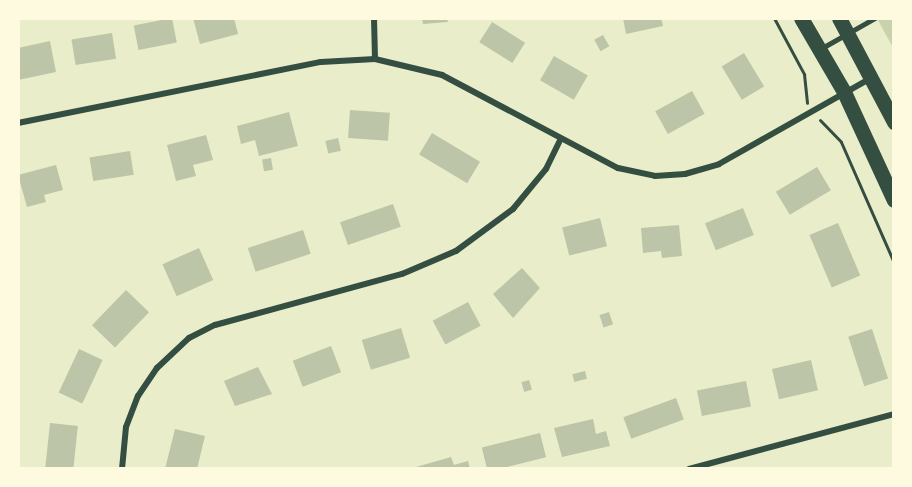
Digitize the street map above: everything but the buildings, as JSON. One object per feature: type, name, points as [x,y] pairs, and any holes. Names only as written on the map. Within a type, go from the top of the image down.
[{"type":"main road","points":[[801,18],[844,92],[894,200]]},
{"type":"main road","points":[[840,18],[894,122]]},
{"type":"street","points":[[374,18],[375,59]]},
{"type":"street","points":[[18,123],[321,62],[375,59],[441,75],[560,140],[618,168],[655,176],[685,174],[719,164],[872,78]]},
{"type":"street","points":[[122,469],[126,427],[138,396],[157,368],[189,338],[215,325],[402,274],[456,251],[513,209],[546,169],[560,140]]},
{"type":"street","points":[[689,469],[894,414]]},
{"type":"lane","points":[[820,49],[875,18]]},
{"type":"path","points":[[774,18],[798,60],[807,86],[804,97],[813,111],[842,142],[894,263]]},
{"type":"green space","points":[[877,18],[894,18],[894,49],[886,35]]}]
